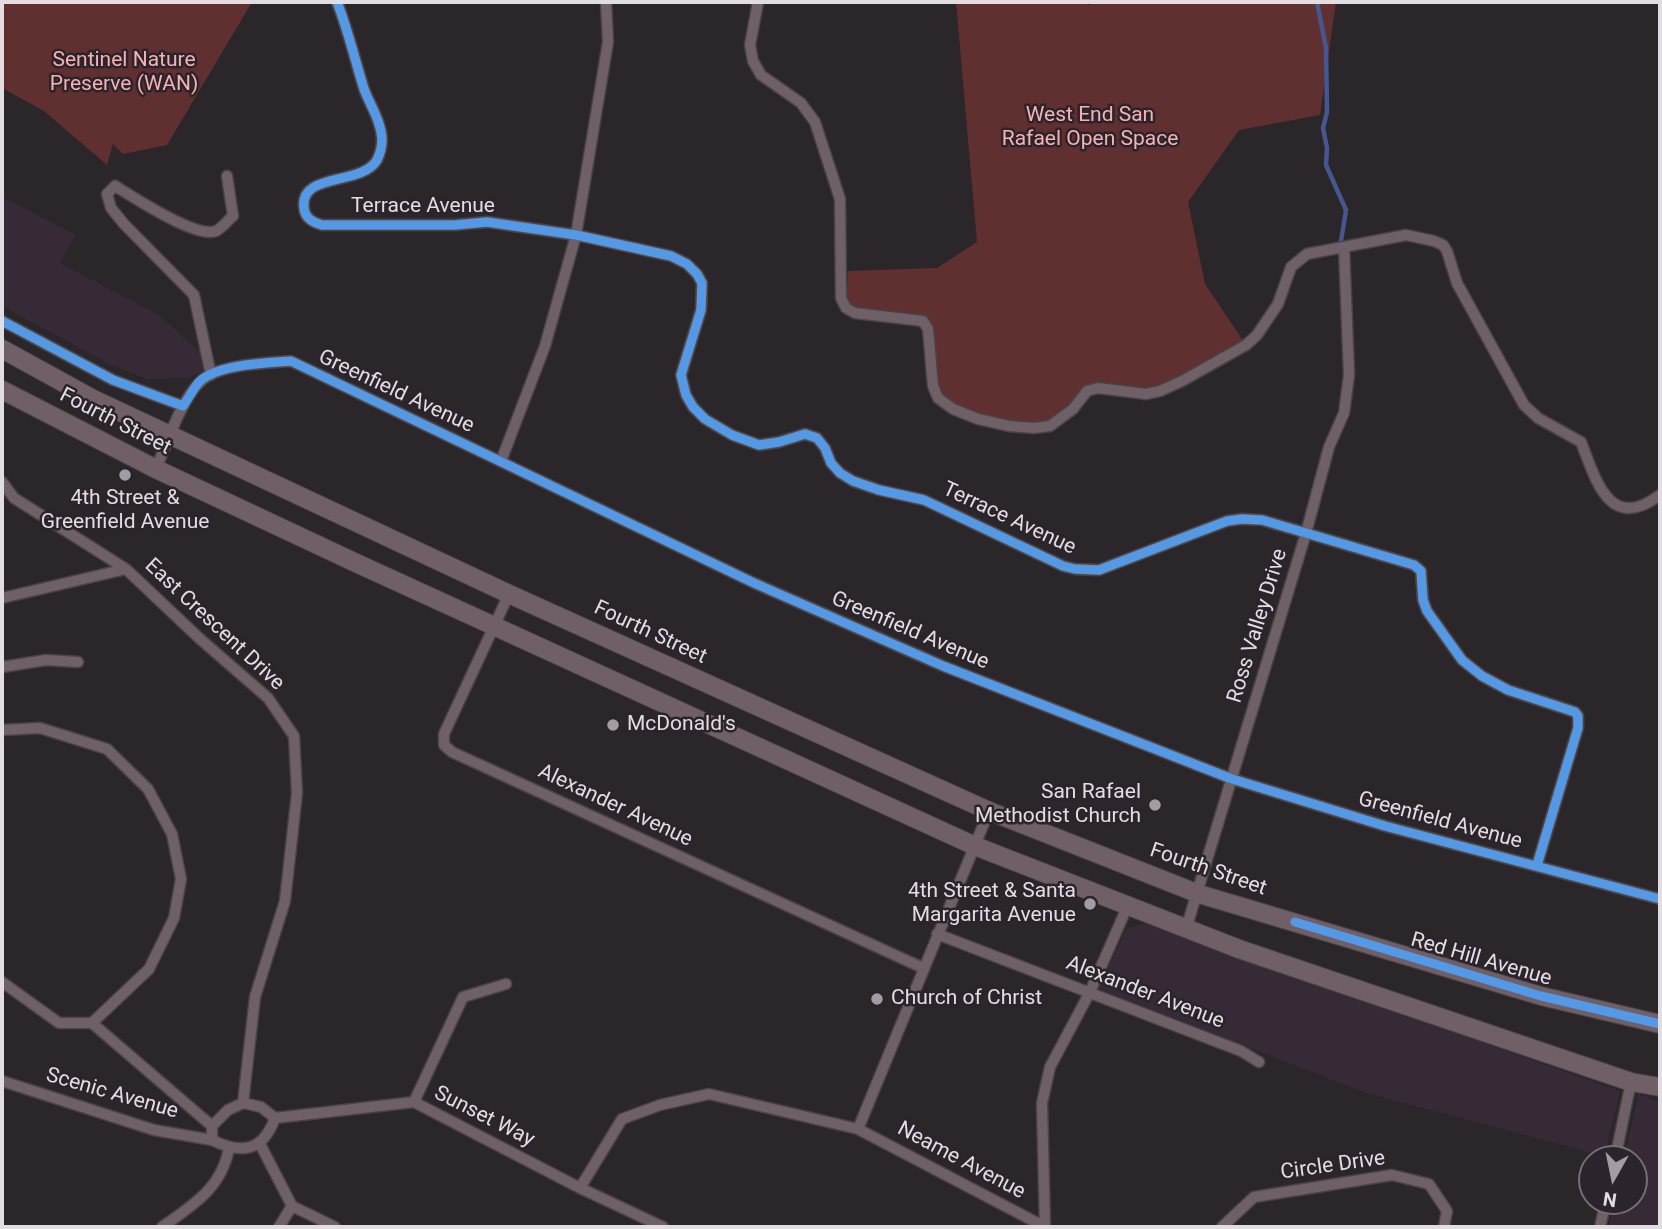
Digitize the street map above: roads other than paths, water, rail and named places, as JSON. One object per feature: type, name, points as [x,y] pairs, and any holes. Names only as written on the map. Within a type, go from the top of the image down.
[{"type":"main road","name":"Fourth Street","points":[[2,349],[93,399],[509,594],[989,811],[1199,894],[1295,922]]},
{"type":"main road","name":"Fourth Street","points":[[2,390],[156,468],[975,846],[1285,965],[1631,1082]]},
{"type":"main road","name":"Red Hill Avenue","points":[[1295,922],[1541,996],[1660,1024]]},
{"type":"main road","points":[[1631,1082],[1660,1087]]},
{"type":"street","name":"Terrace Avenue","points":[[337,2],[365,92],[376,115],[382,138],[381,150],[376,162],[363,172],[312,186],[305,193],[305,214],[313,222],[321,225],[455,225],[487,222],[576,235],[671,256],[687,264],[702,283],[701,310],[681,374],[686,395],[705,419],[759,445],[805,434],[817,438],[831,463],[853,481],[924,500],[1063,566],[1099,570],[1227,521],[1242,519],[1262,520],[1414,565],[1421,571],[1423,600],[1427,611],[1462,660],[1482,676],[1508,690],[1576,712],[1578,728],[1537,865]]},
{"type":"street","points":[[501,461],[545,346],[576,235],[608,42],[606,2]]},
{"type":"street","points":[[758,2],[750,45],[753,61],[761,75],[801,103],[815,122],[840,199],[841,298],[846,308],[855,313],[923,321],[929,329],[933,386],[939,398],[953,410],[999,424],[1034,428],[1050,426],[1063,418],[1087,391],[1098,388],[1146,394],[1160,391],[1182,382],[1246,345],[1257,335],[1278,304],[1287,273],[1297,260],[1323,249],[1406,235],[1443,245],[1457,284],[1524,405],[1538,418],[1581,442],[1600,490],[1611,501],[1624,508],[1636,509],[1660,495]]},
{"type":"street","points":[[211,375],[194,295],[124,224],[111,208],[107,194],[115,187],[170,220],[208,232],[217,230],[233,216],[227,176]]},
{"type":"street","name":"Ross Valley Drive","points":[[1186,929],[1199,894],[1329,447],[1344,413],[1348,396],[1344,247]]},
{"type":"street","points":[[2,321],[113,380],[183,406]]},
{"type":"street","name":"Greenfield Avenue","points":[[156,468],[183,406],[201,381],[242,365],[291,361],[754,583],[943,666],[1232,779],[1385,826],[1660,899]]},
{"type":"street","name":"East Crescent Drive","points":[[2,482],[14,498],[126,569],[268,698],[293,736],[297,793],[285,901],[255,997],[243,1103]]},
{"type":"street","points":[[2,598],[126,569]]},
{"type":"street","name":"Alexander Avenue","points":[[509,594],[444,734],[443,745],[452,752],[923,968]]},
{"type":"street","points":[[2,667],[46,660],[78,662]]},
{"type":"street","points":[[2,730],[40,728],[107,749],[148,789],[172,834],[181,880],[174,918],[149,969],[92,1023]]},
{"type":"street","points":[[858,1129],[989,811]]},
{"type":"street","points":[[1045,1227],[1042,1104],[1050,1067],[1090,992],[1128,905]]},
{"type":"street","name":"Alexander Avenue","points":[[937,934],[1241,1051],[1259,1062]]},
{"type":"street","points":[[2,982],[59,1023],[92,1023],[212,1126]]},
{"type":"street","points":[[414,1102],[463,997],[506,984]]},
{"type":"street","name":"Scenic Avenue","points":[[2,1081],[153,1130],[212,1140]]},
{"type":"street","points":[[1618,1145],[1631,1082]]},
{"type":"street","name":"Neame Avenue","points":[[580,1188],[622,1119],[660,1105],[709,1094],[858,1129],[1045,1227]]},
{"type":"street","name":"Sunset Way","points":[[275,1118],[414,1102],[580,1188],[663,1227]]},
{"type":"street","points":[[243,1103],[261,1107],[275,1118],[270,1133],[260,1144],[243,1149],[229,1148],[212,1140],[212,1126],[228,1110],[243,1103]]},
{"type":"street","points":[[260,1144],[292,1206],[335,1227]]},
{"type":"street","points":[[163,1227],[200,1201],[226,1168],[229,1148]]},
{"type":"street","name":"Circle Drive","points":[[1222,1227],[1254,1197],[1392,1175],[1429,1184],[1447,1211],[1444,1227]]},
{"type":"street","points":[[279,1227],[292,1206]]},
{"type":"waterway","points":[[1317,2],[1326,48],[1327,112],[1323,128],[1327,148],[1326,165],[1346,210],[1341,241]]},
{"type":"place","name":"4th Street & Greenfield Avenue","points":[[125,475]]},
{"type":"place","name":"McDonald's","points":[[613,725]]},
{"type":"place","name":"San Rafael Methodist Church","points":[[1155,805]]},
{"type":"place","name":"4th Street & Santa Margarita Avenue","points":[[1090,904]]},
{"type":"place","name":"Church of Christ","points":[[877,999]]},
{"type":"park label","name":"Sentinel Nature Preserve (WAN)","points":[[124,73]]},
{"type":"park label","name":"West End San Rafael Open Space","points":[[1090,128]]}]
